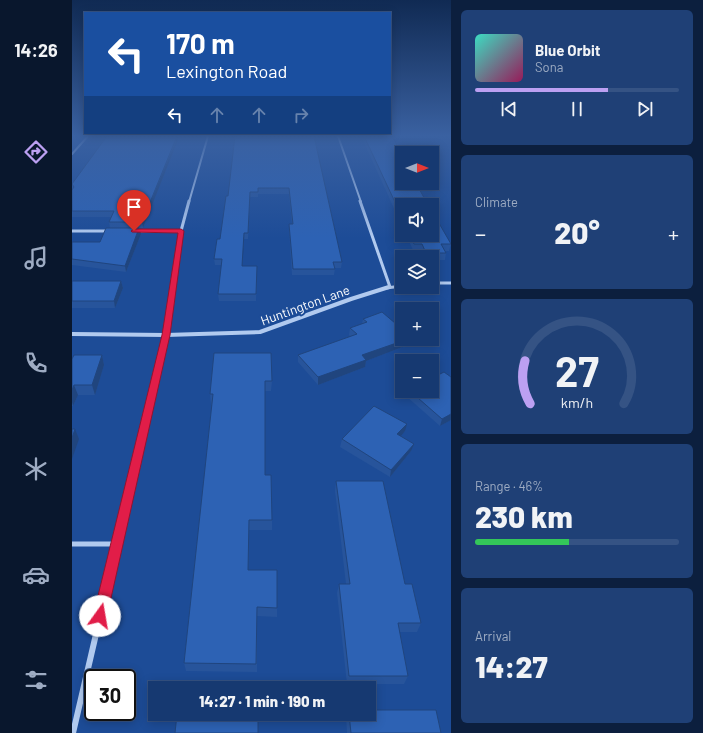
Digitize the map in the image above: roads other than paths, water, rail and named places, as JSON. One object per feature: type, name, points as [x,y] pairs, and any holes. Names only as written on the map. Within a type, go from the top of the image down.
[{"type":"street","points":[[73,733],[166,335],[181,231],[198,170]]},
{"type":"street","points":[[350,170],[390,287]]},
{"type":"street","points":[[72,231],[111,231]]},
{"type":"street","points":[[134,231],[181,231]]},
{"type":"street","points":[[439,283],[451,283]]},
{"type":"street","name":"Huntington Lane","points":[[72,334],[166,335],[260,332],[351,299],[395,287]]},
{"type":"street","points":[[72,544],[116,544]]}]
